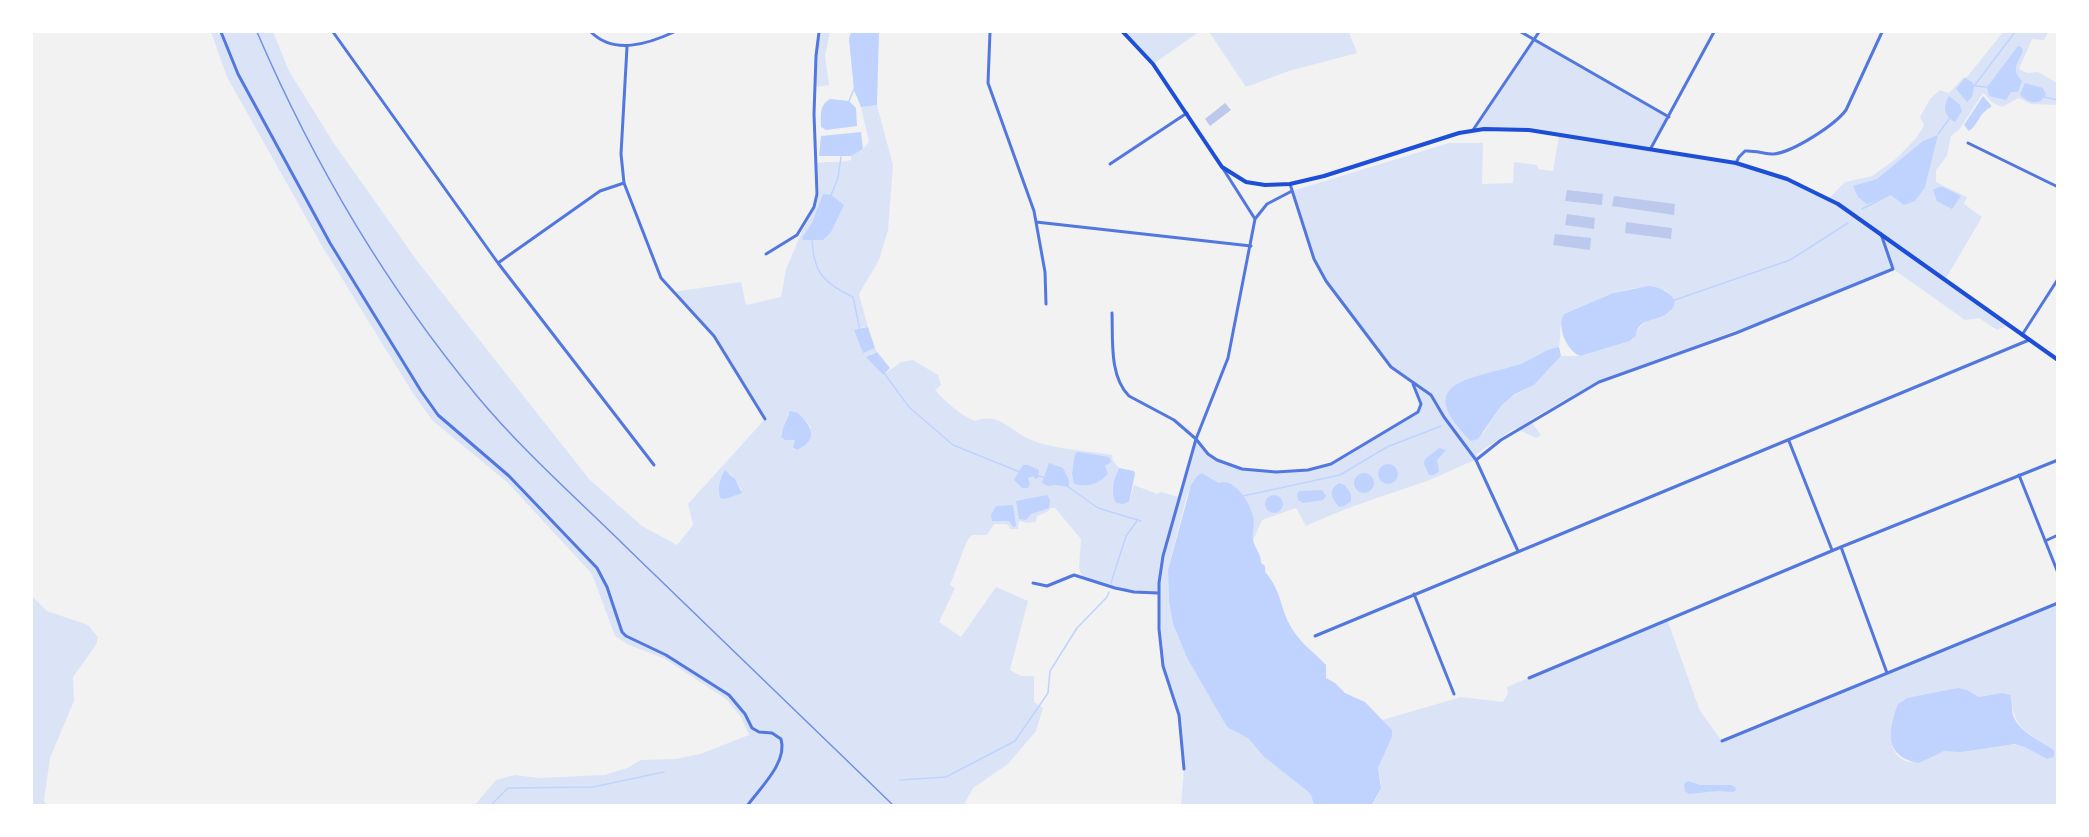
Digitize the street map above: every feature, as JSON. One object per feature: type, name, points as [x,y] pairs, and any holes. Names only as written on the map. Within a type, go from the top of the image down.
[{"type":"main road","points":[[1124,32],[1148,57],[1222,167],[1250,183],[1290,184],[1324,176],[1473,130],[1497,128],[1528,130],[1651,148],[1736,163],[1787,179],[1846,209],[2058,360]]},
{"type":"street","points":[[221,32],[238,74],[330,243],[438,416],[509,476],[597,568],[607,587],[622,632],[626,636],[666,655],[729,695],[745,714],[752,728],[759,732],[772,733],[781,739],[783,750],[778,764],[747,806]]},
{"type":"street","points":[[333,32],[498,263],[654,465]]},
{"type":"street","points":[[591,32],[605,41],[627,47],[674,32]]},
{"type":"street","points":[[766,254],[797,235],[807,221],[817,194],[814,114],[819,32]]},
{"type":"street","points":[[990,32],[988,83],[1030,199],[1045,272],[1046,304]]},
{"type":"street","points":[[1521,32],[1668,117]]},
{"type":"street","points":[[1473,130],[1539,32]]},
{"type":"street","points":[[1651,148],[1714,32]]},
{"type":"street","points":[[1736,163],[1745,151],[1770,154],[1788,150],[1839,118],[1846,110],[1882,32]]},
{"type":"street","points":[[627,47],[621,154],[624,183],[661,278],[714,336],[765,419]]},
{"type":"street","points":[[1110,164],[1187,113]]},
{"type":"street","points":[[1968,143],[2058,187]]},
{"type":"street","points":[[1222,167],[1255,219]]},
{"type":"street","points":[[498,263],[600,191],[624,183]]},
{"type":"street","points":[[1290,184],[1314,259],[1326,281],[1391,367],[1431,395],[1444,417],[1476,460],[1518,551]]},
{"type":"street","points":[[1184,769],[1179,715],[1163,666],[1158,593],[1163,556],[1196,439],[1228,358],[1255,219],[1267,204],[1292,191]]},
{"type":"street","points":[[1036,222],[1251,246]]},
{"type":"street","points":[[1476,460],[1501,440],[1599,382],[1736,333],[1893,269],[1880,232]]},
{"type":"street","points":[[2022,335],[2058,279]]},
{"type":"street","points":[[1112,313],[1117,374],[1122,387],[1129,396],[1174,420],[1213,457],[1242,469],[1287,472],[1320,468],[1339,460],[1419,412],[1420,404],[1413,384]]},
{"type":"street","points":[[1315,636],[2029,340]]},
{"type":"street","points":[[1790,441],[1832,550]]},
{"type":"street","points":[[1529,678],[1841,546],[2058,460]]},
{"type":"street","points":[[2019,475],[2058,573]]},
{"type":"street","points":[[2045,541],[2058,535]]},
{"type":"street","points":[[1841,546],[1887,673]]},
{"type":"street","points":[[1033,583],[1047,585],[1074,574],[1115,588],[1140,593],[1158,593]]},
{"type":"street","points":[[1414,594],[1454,694]]},
{"type":"street","points":[[1722,741],[2058,603]]},
{"type":"shaded area","points":[[211,32],[273,32],[289,71],[333,142],[418,262],[589,479],[642,526],[677,545],[693,525],[688,504],[765,419],[714,336],[673,292],[741,282],[746,305],[781,297],[786,269],[815,207],[819,193],[817,163],[851,160],[851,156],[863,149],[869,142],[861,107],[877,105],[893,165],[888,230],[879,260],[859,294],[868,327],[859,328],[863,352],[875,348],[877,352],[870,354],[883,375],[901,362],[913,360],[938,375],[941,385],[935,390],[958,411],[975,421],[998,420],[1039,443],[1112,455],[1113,461],[1119,468],[1117,471],[1129,502],[1134,485],[1157,494],[1161,492],[1179,497],[1196,439],[1209,454],[1226,464],[1252,470],[1297,471],[1331,464],[1415,415],[1421,404],[1413,384],[1395,371],[1332,290],[1317,266],[1292,191],[1449,143],[1483,143],[1482,184],[1513,183],[1514,162],[1537,165],[1538,169],[1553,171],[1559,135],[1529,130],[1473,130],[1534,40],[1669,117],[1651,148],[1736,163],[1787,179],[1829,198],[1845,182],[1872,176],[1897,158],[1917,137],[1924,125],[1920,117],[1930,99],[1940,90],[1949,93],[1963,78],[1967,77],[2003,32],[2048,32],[2044,40],[2032,39],[2019,69],[2028,73],[2038,72],[2057,83],[2058,105],[2031,104],[2019,98],[2002,107],[1993,103],[1983,93],[1959,130],[1951,136],[1947,156],[1936,170],[1936,182],[1967,197],[1964,204],[1982,217],[1945,280],[2009,325],[1997,330],[1979,318],[1965,320],[1893,269],[1787,312],[1598,381],[1530,420],[1541,435],[1536,438],[1515,428],[1477,454],[1476,460],[1431,480],[1349,508],[1306,526],[1296,508],[1262,520],[1253,541],[1251,514],[1242,498],[1204,474],[1197,476],[1187,495],[1168,570],[1169,601],[1173,624],[1187,658],[1227,727],[1249,739],[1263,756],[1306,790],[1311,795],[1314,805],[1181,805],[1184,769],[1179,715],[1163,666],[1158,593],[1119,588],[1082,576],[1079,568],[1081,539],[1055,508],[1051,508],[1037,516],[1036,522],[1019,521],[1018,529],[1010,529],[1007,524],[994,524],[987,535],[972,535],[967,541],[950,585],[955,588],[939,622],[961,637],[996,587],[1028,601],[1010,670],[1021,676],[1034,676],[1034,702],[1043,708],[1036,731],[1008,764],[973,788],[964,805],[474,806],[496,780],[515,775],[539,778],[604,775],[627,768],[641,760],[675,759],[700,754],[749,735],[741,717],[726,699],[665,659],[629,645],[615,636],[592,574],[507,482],[433,421],[414,395],[322,246],[227,77]],"holes":[[[1633,288],[1665,290],[1672,297],[1670,312],[1643,324],[1634,339],[1630,341],[1580,356],[1561,356],[1534,385],[1516,394],[1501,406],[1482,435],[1457,384],[1520,364],[1559,347],[1564,314],[1613,293]],[[798,413],[811,427],[803,447],[795,450],[793,448],[795,440],[783,439],[781,434],[788,414]],[[730,473],[742,490],[720,498],[720,479]]]},
{"type":"shaded area","points":[[819,32],[830,32],[825,56],[829,85],[815,87],[815,68]]},
{"type":"shaded area","points":[[1123,32],[1199,32],[1153,64]]},
{"type":"shaded area","points":[[1209,32],[1349,32],[1357,53],[1289,71],[1246,87]]},
{"type":"shaded area","points":[[32,596],[47,611],[88,625],[98,637],[96,645],[73,677],[74,701],[50,758],[44,800],[46,805],[32,805]]},
{"type":"shaded area","points":[[2057,603],[2057,805],[1372,806],[1381,785],[1378,768],[1392,737],[1389,727],[1382,720],[1461,697],[1503,702],[1508,693],[1507,687],[1667,619],[1700,711],[1722,741]],"holes":[[[1967,690],[1979,697],[2002,693],[2012,698],[2015,717],[2019,724],[2024,730],[2054,750],[2047,759],[2033,750],[2012,744],[1963,751],[1943,751],[1914,762],[1904,760],[1896,754],[1892,745],[1892,723],[1900,704],[1907,698]]]},
{"type":"water","points":[[851,32],[879,32],[877,105],[861,107],[854,90],[849,39]]},
{"type":"water","points":[[2018,46],[2023,51],[2016,67],[2022,81],[2018,92],[2011,92],[2006,100],[1989,96],[1987,87]]},
{"type":"water","points":[[1965,78],[1974,86],[1972,97],[1967,102],[1956,89]]},
{"type":"water","points":[[2025,83],[2043,88],[2046,94],[2041,101],[2032,102],[2020,94]]},
{"type":"water","points":[[1949,96],[1960,105],[1962,111],[1955,122],[1948,117],[1945,110]]},
{"type":"water","points":[[1983,96],[1991,107],[1969,131],[1964,125]]},
{"type":"water","points":[[830,99],[849,101],[856,108],[857,126],[826,130],[821,127],[822,108]]},
{"type":"water","points":[[861,132],[863,149],[851,156],[819,156],[821,136]]},
{"type":"water","points":[[1938,135],[1925,187],[1915,201],[1904,205],[1891,195],[1867,204],[1858,197],[1853,186],[1877,179],[1923,141]]},
{"type":"water","points":[[1943,187],[1961,196],[1952,209],[1937,201],[1933,190]]},
{"type":"water","points":[[823,194],[831,195],[844,205],[831,232],[823,240],[803,240],[802,238],[812,223]]},
{"type":"water","points":[[1648,286],[1659,288],[1669,294],[1675,302],[1669,312],[1640,326],[1636,336],[1630,341],[1580,356],[1567,344],[1561,325],[1564,314],[1613,293]]},
{"type":"water","points":[[868,327],[875,348],[863,353],[854,330]]},
{"type":"water","points":[[1559,347],[1561,356],[1534,385],[1515,394],[1501,406],[1478,439],[1471,441],[1454,421],[1446,406],[1447,395],[1453,386],[1465,380],[1522,363]]},
{"type":"water","points":[[877,352],[890,368],[883,375],[866,357]]},
{"type":"water","points":[[790,411],[798,413],[803,418],[811,433],[808,442],[797,450],[793,448],[795,440],[785,440],[781,437]]},
{"type":"water","points":[[1439,448],[1446,450],[1437,460],[1439,471],[1434,475],[1429,475],[1424,464],[1425,459]]},
{"type":"water","points":[[1078,452],[1109,457],[1111,462],[1105,466],[1108,474],[1092,484],[1074,484],[1072,474],[1075,454]]},
{"type":"water","points":[[1049,463],[1063,468],[1069,480],[1069,487],[1048,486],[1042,483]]},
{"type":"water","points":[[1388,464],[1395,467],[1398,474],[1395,481],[1388,484],[1381,481],[1378,474],[1381,467]]},
{"type":"water","points":[[1023,465],[1039,470],[1038,478],[1035,479],[1033,476],[1028,478],[1030,484],[1028,488],[1022,488],[1014,480]]},
{"type":"water","points":[[1119,468],[1134,471],[1135,474],[1129,502],[1123,504],[1116,503],[1113,495],[1114,481]]},
{"type":"water","points":[[725,470],[735,479],[742,493],[725,499],[720,498],[719,490],[720,480]]},
{"type":"water","points":[[1202,473],[1219,483],[1225,482],[1236,487],[1245,498],[1253,516],[1253,540],[1261,563],[1265,566],[1265,572],[1278,592],[1287,619],[1295,633],[1326,665],[1326,678],[1345,693],[1365,702],[1392,730],[1392,737],[1378,768],[1381,788],[1372,805],[1314,805],[1311,795],[1306,790],[1263,756],[1249,739],[1227,727],[1187,658],[1173,624],[1169,601],[1168,570],[1191,485]]},
{"type":"water","points":[[1364,473],[1371,476],[1374,483],[1371,490],[1364,493],[1357,490],[1354,483],[1357,476]]},
{"type":"water","points":[[1339,483],[1345,485],[1351,494],[1351,501],[1339,507],[1334,501],[1332,492]]},
{"type":"water","points":[[1322,490],[1326,496],[1323,500],[1303,503],[1298,500],[1299,491]]},
{"type":"water","points":[[1047,495],[1050,500],[1049,508],[1031,514],[1026,520],[1019,519],[1016,501]]},
{"type":"water","points":[[1274,495],[1281,497],[1283,504],[1281,511],[1274,513],[1267,511],[1265,504],[1267,497]]},
{"type":"water","points":[[1013,505],[1016,526],[1013,527],[1009,521],[992,521],[991,515],[996,506]]},
{"type":"water","points":[[1958,688],[1979,697],[2002,693],[2010,695],[2012,712],[2016,721],[2030,735],[2054,750],[2054,757],[2047,759],[2025,747],[2014,744],[1961,752],[1944,751],[1919,763],[1899,755],[1891,741],[1892,724],[1898,704],[1907,698]]},
{"type":"water","points":[[1688,781],[1700,785],[1731,785],[1736,790],[1689,794],[1685,791],[1684,784]]},
{"type":"building","points":[[1225,103],[1231,110],[1210,126],[1205,119]]},
{"type":"building","points":[[1567,190],[1603,194],[1602,205],[1565,201]]},
{"type":"building","points":[[1614,196],[1675,204],[1674,215],[1612,206]]},
{"type":"building","points":[[1567,214],[1595,218],[1594,229],[1565,225]]},
{"type":"building","points":[[1626,222],[1672,228],[1671,239],[1625,233]]},
{"type":"building","points":[[1555,234],[1591,238],[1590,250],[1553,245]]},
{"type":"waterway","points":[[1974,86],[2015,32]]},
{"type":"waterway","points":[[1976,86],[1986,87]]},
{"type":"waterway","points":[[849,101],[854,89]]},
{"type":"waterway","points":[[2044,97],[2058,100]]},
{"type":"waterway","points":[[1938,134],[1950,118]]},
{"type":"waterway","points":[[831,195],[838,178],[841,157]]},
{"type":"waterway","points":[[1862,209],[1891,194]]},
{"type":"waterway","points":[[1672,301],[1790,260],[1848,223]]},
{"type":"waterway","points":[[812,238],[815,260],[822,275],[834,287],[853,297],[860,330]]},
{"type":"waterway","points":[[884,373],[909,407],[953,445],[1020,472]]},
{"type":"waterway","points":[[1243,496],[1340,475],[1387,447],[1441,426]]},
{"type":"waterway","points":[[1036,475],[1046,478]]},
{"type":"waterway","points":[[1067,486],[1098,508],[1141,521]]},
{"type":"waterway","points":[[1111,583],[1126,536],[1137,521]]},
{"type":"waterway","points":[[900,780],[946,777],[1015,741],[1048,693],[1050,671],[1077,628],[1107,597],[1109,592]]},
{"type":"waterway","points":[[490,806],[508,788],[593,787],[664,772]]},
{"type":"railway","points":[[257,32],[302,128],[354,222],[412,311],[477,396],[548,472],[894,806]]}]
